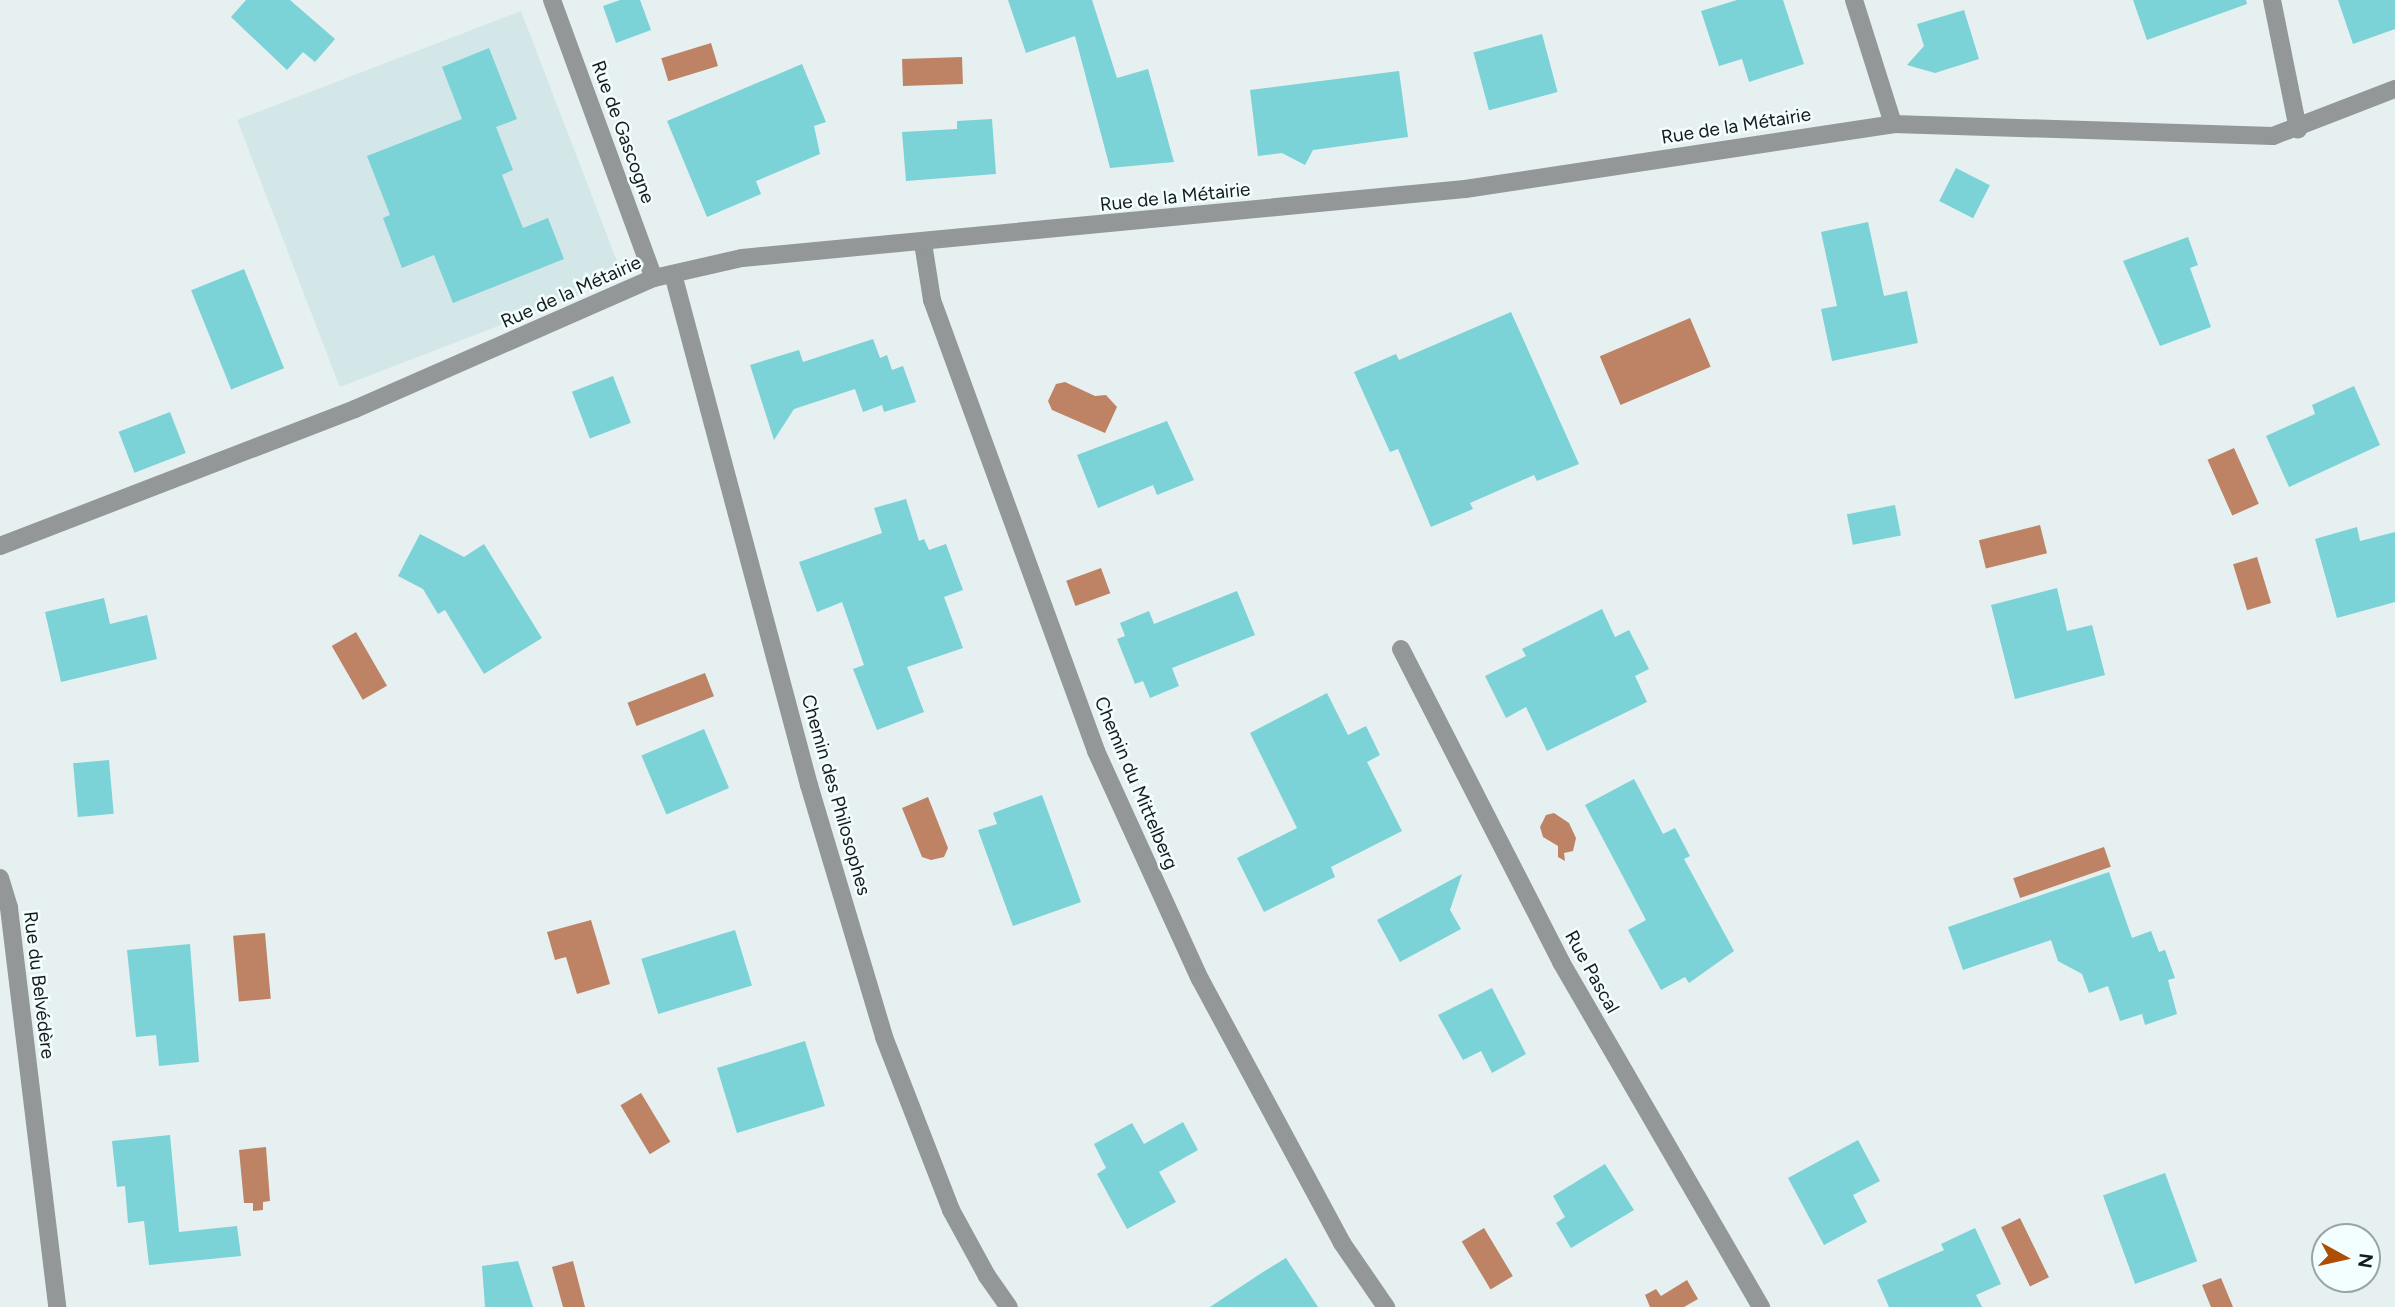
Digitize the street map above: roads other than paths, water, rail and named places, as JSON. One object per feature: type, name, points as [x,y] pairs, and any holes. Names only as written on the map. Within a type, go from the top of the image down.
[{"type":"street","name":"Rue de Gascogne","points":[[552,0],[654,278]]},
{"type":"street","points":[[1854,0],[1893,124]]},
{"type":"street","points":[[2272,0],[2298,129]]},
{"type":"street","name":"Rue de la Métairie","points":[[0,546],[355,409],[654,278],[788,251],[923,243],[1465,189],[1893,124],[2273,136],[2298,129],[2395,89]]},
{"type":"street","name":"Chemin du Mittelberg","points":[[923,243],[932,300],[1096,751],[1200,979],[1342,1243],[1387,1307]]},
{"type":"street","name":"Chemin des Philosophes","points":[[673,274],[809,785],[884,1037],[951,1210],[1009,1307]]},
{"type":"street","name":"Rue Pascal","points":[[1401,649],[1561,962],[1761,1307]]},
{"type":"street","name":"Rue du Belvédère","points":[[0,878],[9,908],[57,1307]]}]
